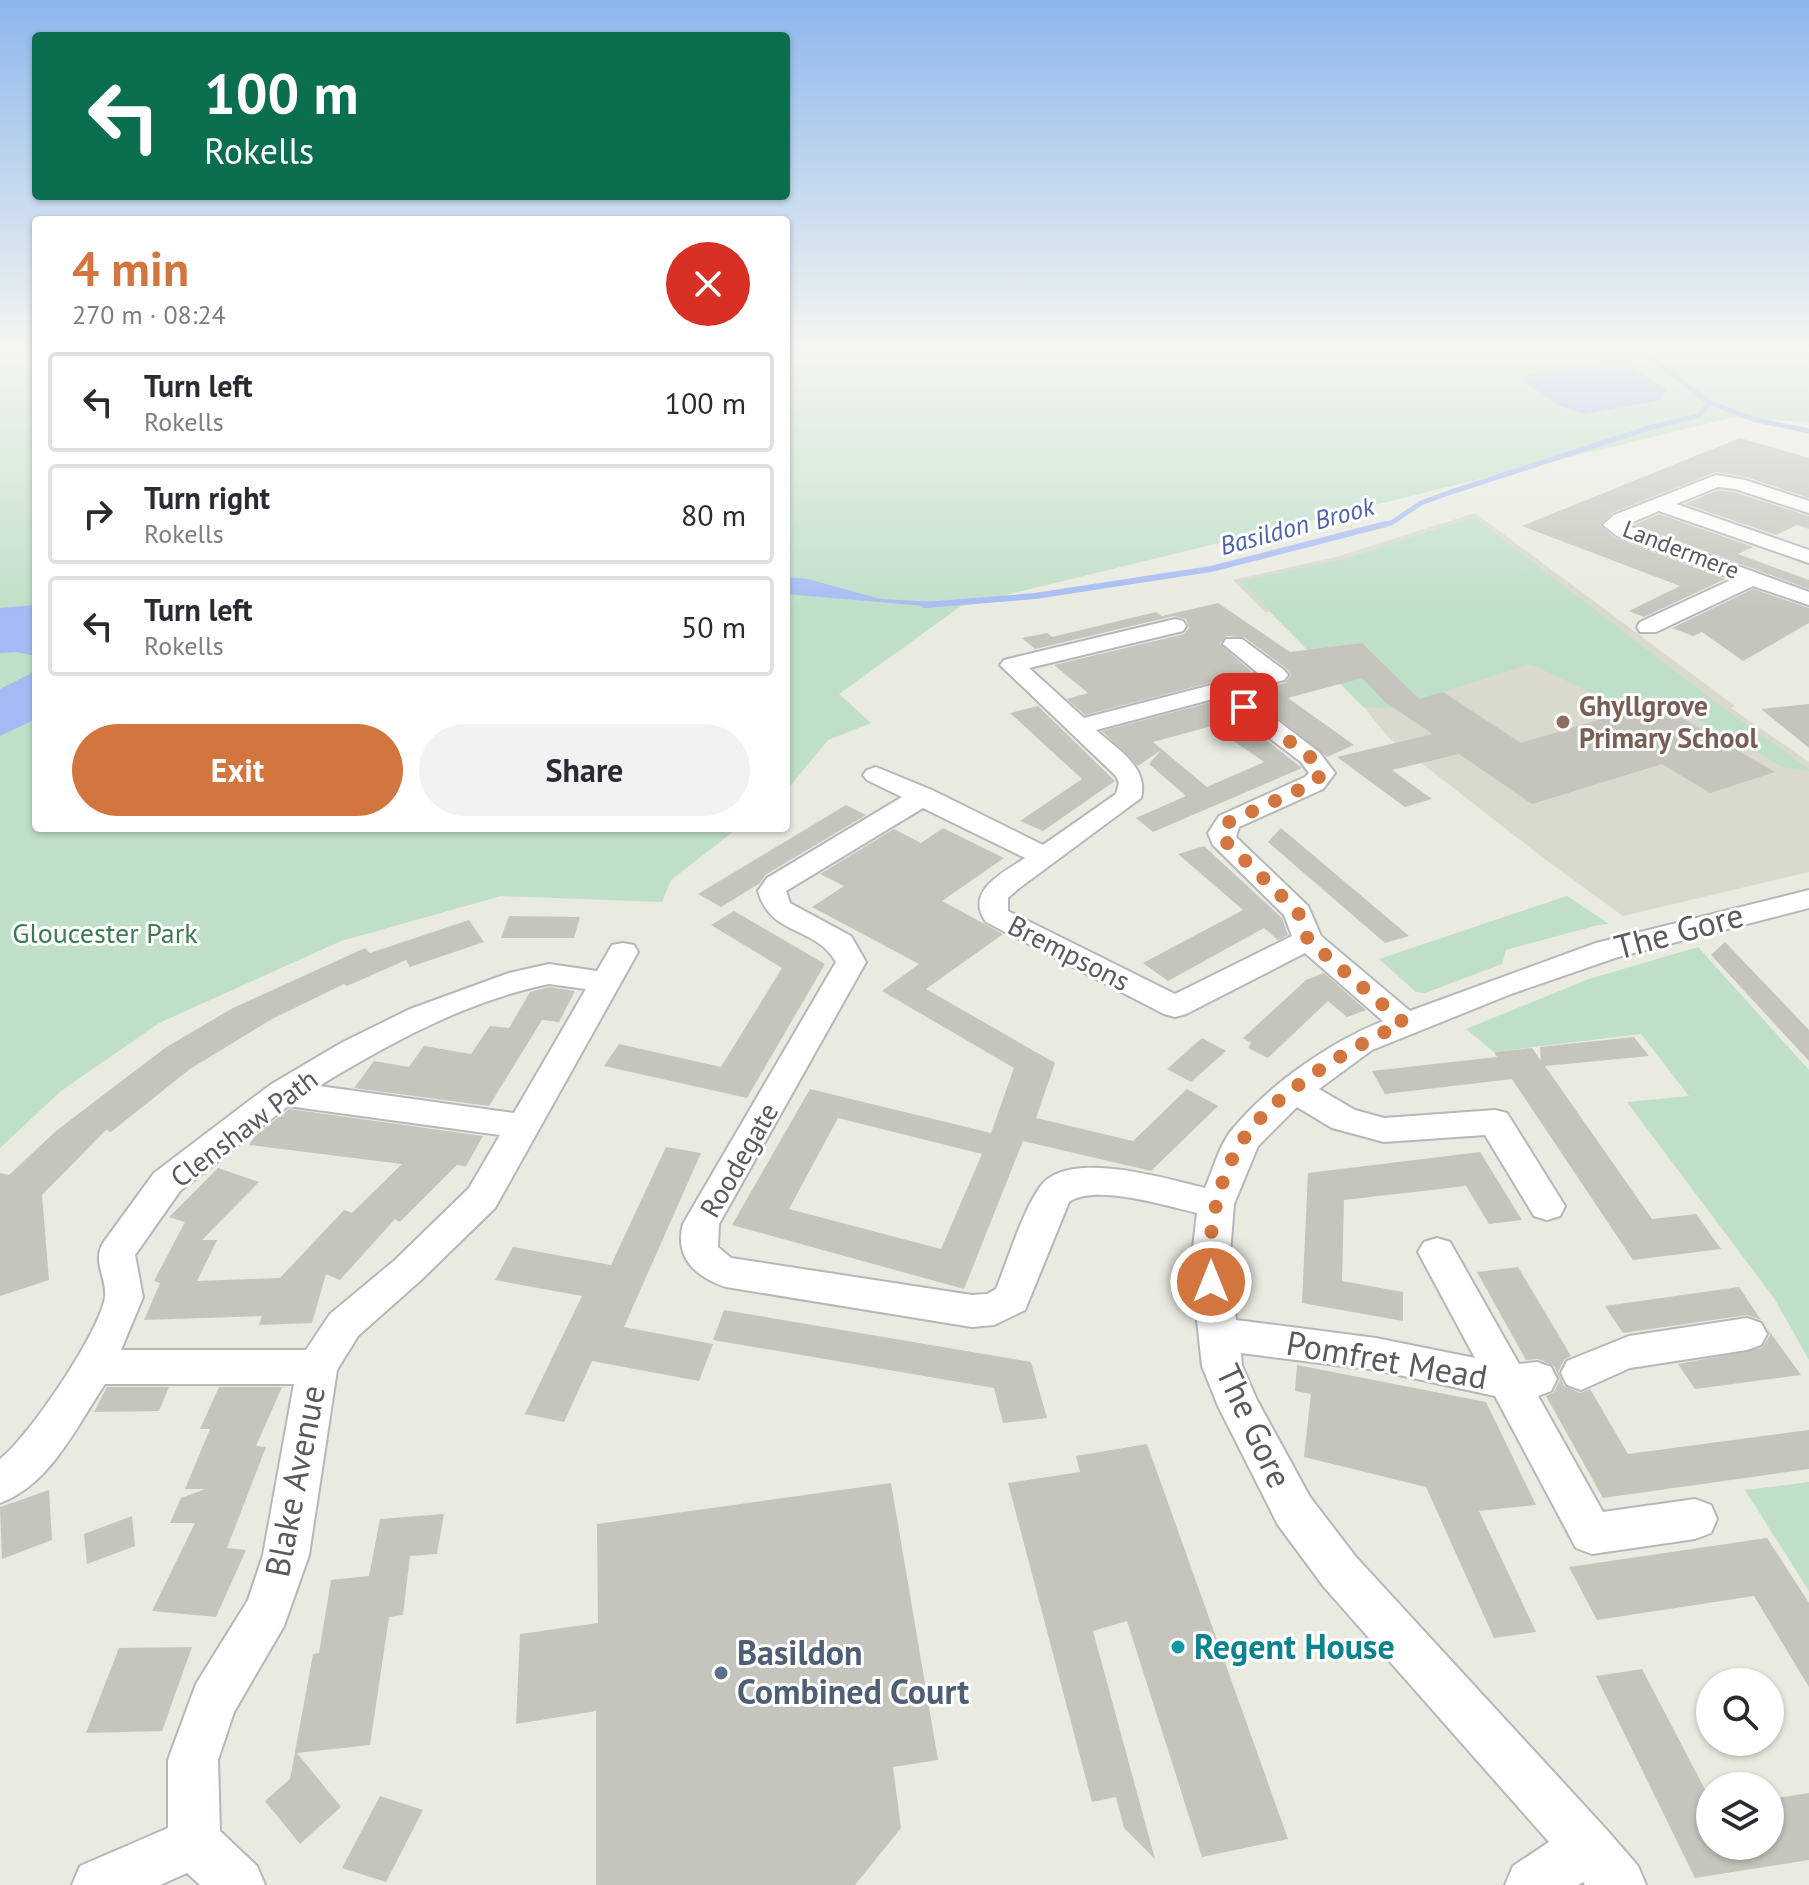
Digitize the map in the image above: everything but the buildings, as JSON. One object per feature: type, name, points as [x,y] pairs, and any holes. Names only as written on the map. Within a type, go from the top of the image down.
[{"type":"street","name":"Landermere","points":[[1809,507],[1723,481],[1709,482],[1613,525],[1624,532],[1809,599]]},
{"type":"street","points":[[1658,504],[1809,557]]},
{"type":"street","points":[[1648,627],[1752,578]]},
{"type":"street","name":"Brempsons","points":[[1175,626],[1012,665],[1128,773],[1131,791],[1128,798],[994,895],[992,907],[996,916],[1175,1007],[1308,940]]},
{"type":"street","points":[[1079,727],[1276,675],[1234,644]]},
{"type":"street","points":[[1222,690],[1310,757],[1322,773],[1314,783],[1229,822],[1222,833],[1233,850],[1298,912],[1308,940],[1404,1023]]},
{"type":"street","points":[[876,775],[1044,856]]},
{"type":"street","name":"Roodegate","points":[[923,796],[777,884],[772,891],[777,908],[840,943],[851,962],[701,1224],[696,1241],[700,1255],[711,1266],[726,1272],[972,1311],[994,1309],[1011,1299],[1054,1194],[1068,1184],[1088,1181],[1110,1183],[1216,1204]]},
{"type":"street","name":"The Gore","points":[[1604,1866],[1340,1572],[1294,1511],[1222,1366],[1210,1265],[1216,1204],[1243,1140],[1294,1090],[1361,1042],[1404,1023],[1607,950],[1809,899]]},
{"type":"street","name":"Clenshaw Path","points":[[0,1484],[30,1461],[94,1367],[124,1297],[116,1253],[167,1182],[282,1093],[353,1051],[463,999],[549,974],[616,967]]},
{"type":"street","name":"Blake Avenue","points":[[194,1843],[193,1760],[213,1701],[268,1610],[286,1555],[317,1367],[344,1325],[408,1270],[482,1198],[616,967]]},
{"type":"street","points":[[1294,1090],[1344,1119],[1384,1130],[1495,1122],[1547,1206]]},
{"type":"street","points":[[282,1093],[521,1126]]},
{"type":"street","name":"Pomfret Mead","points":[[1437,1252],[1523,1380],[1592,1534],[1695,1519]]},
{"type":"street","name":"Pomfret Mead","points":[[1217,1334],[1376,1354],[1523,1380]]},
{"type":"street","points":[[1581,1373],[1629,1352],[1747,1334]]},
{"type":"street","points":[[94,1367],[317,1367]]},
{"type":"street","points":[[99,1885],[194,1843],[238,1885]]},
{"type":"street","points":[[1532,1885],[1604,1866]]},
{"type":"shaded area","name":"Ghyllgrove Primary School","points":[[1475,513],[1735,706],[1731,708],[1809,762],[1809,872],[1623,916],[1388,737],[1355,696],[1320,604],[1265,612],[1233,580],[1336,557]]},
{"type":"green space","name":"Gloucester Park","points":[[0,437],[32,437],[32,832],[733,832],[671,880],[662,902],[501,896],[341,941],[159,1023],[61,1091],[0,1148]]},
{"type":"green space","points":[[790,437],[1652,437],[961,606],[839,694],[871,723],[828,740],[790,786]]},
{"type":"green space","points":[[1474,517],[1809,771],[1783,767],[1656,696],[1613,703],[1531,664],[1393,708],[1363,707],[1240,581],[1341,560]]},
{"type":"green space","points":[[1567,896],[1609,924],[1506,950],[1502,964],[1425,993],[1416,992],[1379,959]]},
{"type":"green space","points":[[1698,947],[1809,1070],[1809,1360],[1774,1298],[1627,1102],[1689,1096],[1641,1034],[1494,1052],[1466,1029],[1589,979]]},
{"type":"green space","points":[[1809,1482],[1809,1591],[1745,1490]]},
{"type":"water","points":[[790,577],[808,579],[880,599],[937,602],[936,607],[790,594]]},
{"type":"water","points":[[32,605],[32,655],[0,653],[0,608]]},
{"type":"water","points":[[32,673],[32,721],[0,736],[0,689]]},
{"type":"waterway","name":"Basildon Brook","points":[[1380,526],[1391,523],[1421,503],[1621,437]]},
{"type":"waterway","name":"Basildon Brook","points":[[1380,526],[1386,524]]},
{"type":"waterway","name":"Basildon Brook","points":[[925,605],[1035,596],[1211,569],[1380,526]]},
{"type":"place","name":"Ghyllgrove Primary School","points":[[1563,722]]},
{"type":"place","name":"Regent House","points":[[1178,1647]]},
{"type":"place","name":"Basildon Combined Court","points":[[721,1673]]},
{"type":"route","points":[[1211,1282],[1216,1204],[1243,1140],[1266,1114],[1332,1061],[1361,1042],[1404,1023],[1308,940],[1298,912],[1223,839],[1224,827],[1229,822],[1314,783],[1322,773],[1310,757],[1244,707]]}]
